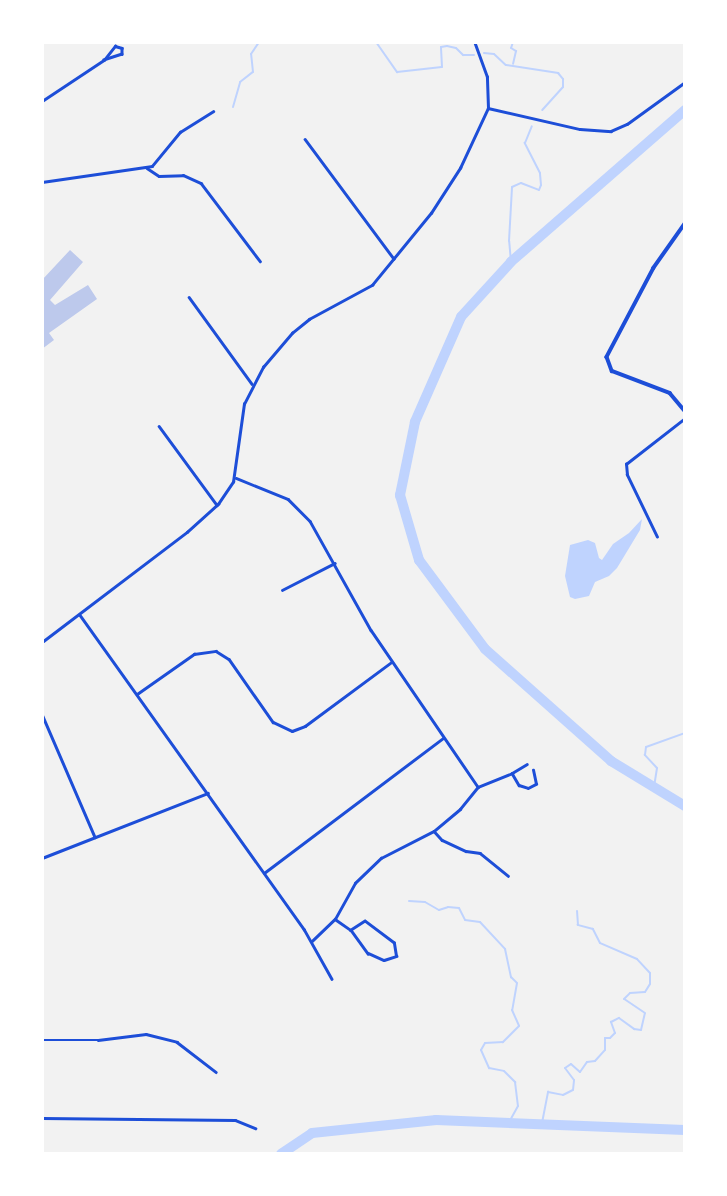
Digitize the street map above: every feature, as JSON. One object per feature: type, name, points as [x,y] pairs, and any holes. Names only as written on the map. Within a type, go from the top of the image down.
[{"type":"street","points":[[42,642],[80,615],[217,505],[234,477],[242,414],[252,384],[292,333],[318,313],[364,291],[431,213],[460,168],[488,108],[487,78],[474,42]]},
{"type":"street","points":[[42,101],[104,60],[115,46],[122,48],[120,57],[104,60]]},
{"type":"street","points":[[488,108],[580,129],[611,131],[627,124],[685,82]]},
{"type":"street","points":[[42,182],[147,168],[158,160],[180,132],[213,111]]},
{"type":"street","points":[[305,139],[394,259]]},
{"type":"street","points":[[147,168],[159,176],[183,175],[201,183],[260,261]]},
{"type":"street","points":[[685,225],[654,268],[607,357],[612,371],[670,393],[685,411]]},
{"type":"street","points":[[189,297],[252,384]]},
{"type":"street","points":[[657,537],[627,475],[626,464],[685,418]]},
{"type":"street","points":[[159,426],[217,505]]},
{"type":"street","points":[[234,477],[293,502],[310,521],[391,662],[478,787]]},
{"type":"street","points":[[282,590],[335,563]]},
{"type":"street","points":[[80,615],[312,941],[332,979]]},
{"type":"street","points":[[137,694],[194,654],[216,651],[229,659],[273,722],[292,731],[305,726],[391,662]]},
{"type":"street","points":[[42,714],[95,836]]},
{"type":"street","points":[[264,873],[444,737]]},
{"type":"street","points":[[312,941],[335,919],[348,894],[366,870],[392,850],[434,831],[460,809],[478,787],[527,764]]},
{"type":"street","points":[[512,773],[519,785],[528,788],[536,784],[533,770]]},
{"type":"street","points":[[42,858],[208,793]]},
{"type":"street","points":[[434,831],[448,843],[466,851],[480,853],[508,876]]},
{"type":"street","points":[[335,919],[351,930],[357,942],[368,953],[384,960],[396,956],[394,943],[365,921],[351,930]]},
{"type":"street","points":[[42,1040],[98,1040],[146,1034],[177,1042],[216,1072]]},
{"type":"street","points":[[42,1118],[235,1120],[255,1128]]},
{"type":"water","points":[[642,519],[640,530],[617,568],[609,576],[595,582],[589,596],[575,599],[570,597],[565,576],[570,545],[588,540],[595,543],[602,560],[613,544],[629,533]]},
{"type":"building","points":[[70,250],[83,262],[50,300],[55,305],[88,285],[97,299],[49,333],[54,340],[42,349],[42,280]]},
{"type":"waterway","points":[[233,107],[240,82],[253,72],[251,54],[259,42]]},
{"type":"waterway","points":[[376,42],[397,72],[442,67],[441,47],[456,48],[463,55],[474,55]]},
{"type":"waterway","points":[[513,42],[511,48],[516,51],[513,64]]},
{"type":"waterway","points":[[484,53],[494,54],[506,65],[558,73],[563,79],[563,87],[542,110]]},
{"type":"waterway","points":[[685,110],[511,262],[461,317],[415,422],[400,495],[419,560],[485,649],[611,761],[685,806]]},
{"type":"waterway","points":[[511,262],[509,241],[512,187],[521,183],[539,190],[541,185],[540,173],[525,143],[532,126]]},
{"type":"waterway","points":[[654,787],[657,768],[645,755],[646,747],[685,733]]},
{"type":"waterway","points":[[409,901],[425,902],[439,910],[459,908],[465,920],[480,922],[505,949],[511,977],[517,983],[512,1010],[519,1026],[503,1042],[485,1043],[481,1050],[489,1068],[504,1071],[515,1082],[518,1106],[509,1122]]},
{"type":"waterway","points":[[542,1123],[548,1092],[563,1095],[573,1090],[574,1080],[565,1068],[571,1064],[580,1072],[587,1062],[595,1061],[605,1050],[605,1038],[610,1038],[615,1033],[611,1022],[619,1018],[634,1029],[641,1030],[645,1013],[624,999],[630,993],[645,992],[650,984],[650,973],[637,959],[600,943],[593,929],[578,925],[577,911]]},
{"type":"waterway","points":[[281,1154],[312,1133],[436,1120],[685,1130]]}]
